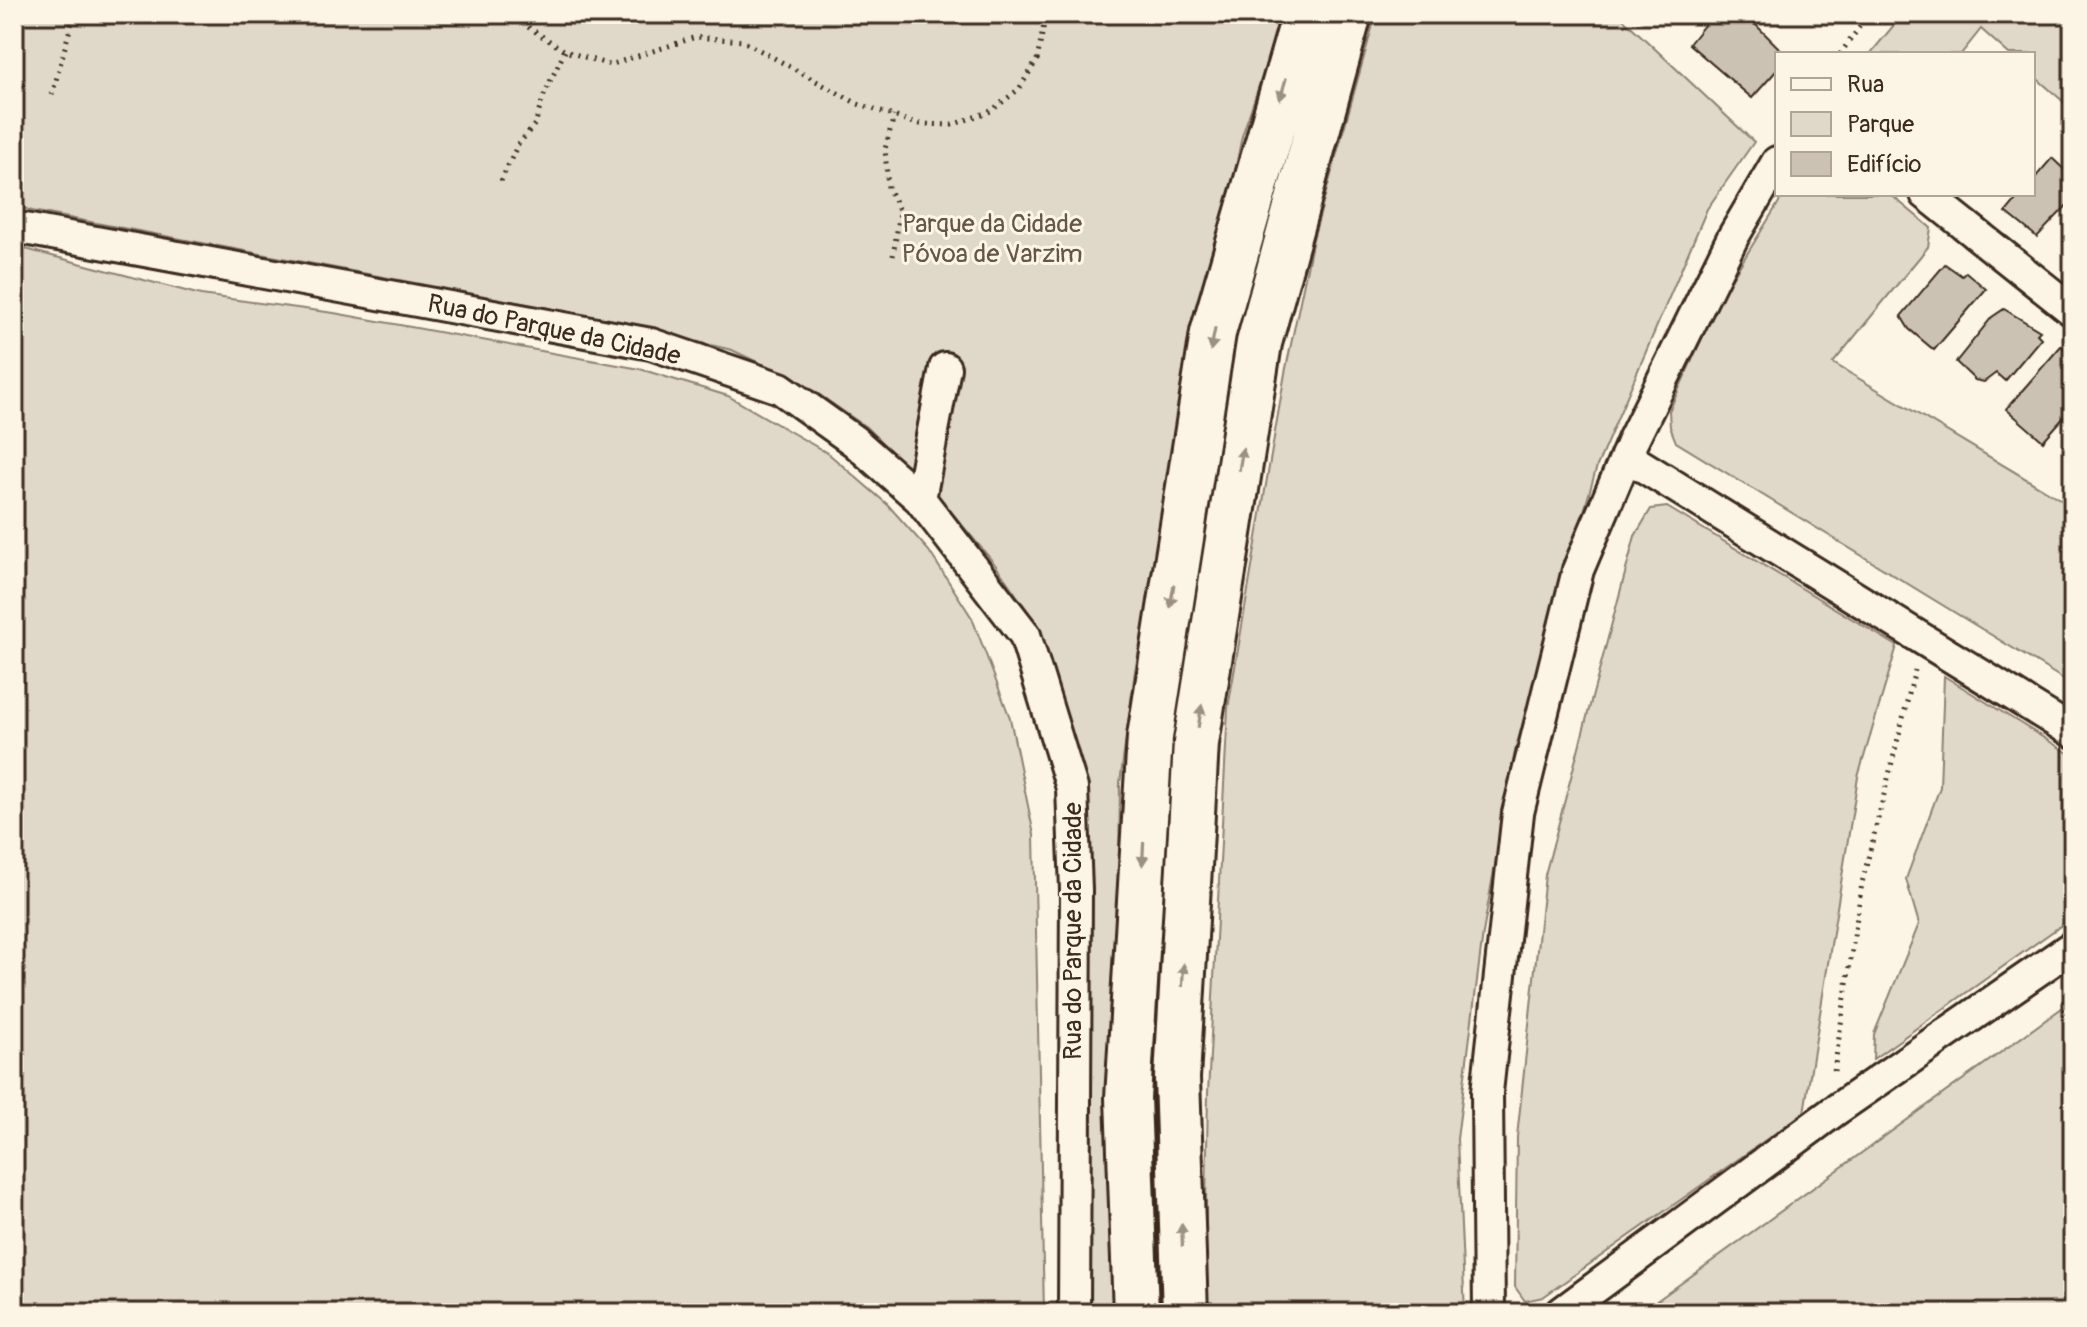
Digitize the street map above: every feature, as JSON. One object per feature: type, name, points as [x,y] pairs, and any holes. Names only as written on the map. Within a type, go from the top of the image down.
[{"type":"main road","points":[[1136,1313],[1128,1098],[1150,737],[1213,333],[1305,14]]},
{"type":"main road","points":[[1185,1313],[1177,1078],[1196,743],[1259,343],[1349,14]]},
{"type":"street","points":[[1489,1313],[1487,1092],[1518,813],[1578,570],[1626,456],[1733,237],[1775,165]]},
{"type":"street","points":[[1929,196],[2073,311]]},
{"type":"street","name":"Rua do Parque da Cidade","points":[[14,227],[651,344],[780,388],[854,441],[920,499],[1025,635],[1072,788],[1076,890],[1074,1313]]},
{"type":"street","points":[[920,499],[945,368]]},
{"type":"street","points":[[1626,456],[2073,732]]},
{"type":"street","points":[[1561,1313],[1833,1112],[2073,946]]},
{"type":"path","points":[[52,95],[74,14]]},
{"type":"path","points":[[508,14],[565,51],[610,65],[696,37],[743,41],[858,104],[917,124],[952,125],[991,111],[1019,89],[1037,60],[1046,14]]},
{"type":"path","points":[[1841,52],[1869,14]]},
{"type":"path","points":[[501,181],[517,146],[535,124],[545,92],[565,51]]},
{"type":"path","points":[[893,256],[900,212],[888,188],[885,149],[894,116]]},
{"type":"path","points":[[1833,1112],[1835,1053],[1862,883],[1894,745],[1916,667],[1928,643]]},
{"type":"green space","name":"Parque da Cidade Póvoa de Varzim","points":[[14,14],[1283,14],[1242,136],[1135,671],[1120,783],[1114,1313],[1089,1313],[1085,784],[1039,627],[994,563],[947,507],[866,427],[804,384],[732,350],[570,312],[32,211],[14,205]]},
{"type":"green space","points":[[1376,14],[1618,14],[1754,142],[1707,209],[1597,466],[1515,751],[1483,933],[1457,1139],[1465,1313],[1204,1313],[1208,1093],[1228,708],[1285,373],[1313,239]]},
{"type":"green space","points":[[1903,14],[2073,14],[2073,110],[2035,77],[2035,52],[2007,52],[1981,29],[1963,52],[1872,52]]},
{"type":"green space","points":[[1783,196],[1892,196],[1931,228],[1928,247],[1833,363],[2073,507],[2073,685],[1676,442],[1670,427],[1669,411],[1721,296]]},
{"type":"green space","points":[[14,246],[201,295],[334,313],[640,369],[728,396],[829,454],[888,505],[929,551],[972,618],[1010,718],[1034,835],[1044,1313],[14,1313]]},
{"type":"green space","points":[[1667,507],[1897,646],[1858,777],[1804,1113],[1543,1297],[1525,1301],[1515,1287],[1517,1137],[1545,875],[1635,536],[1651,509]]},
{"type":"green space","points":[[1944,676],[2073,756],[2073,917],[1873,1059],[1874,1034],[1919,924],[1906,879],[1940,787]]},
{"type":"green space","points":[[2073,1000],[2073,1313],[1640,1313]]},
{"type":"building","points":[[1713,14],[1745,14],[1783,52],[1775,52],[1775,72],[1752,98],[1689,44]]},
{"type":"building","points":[[2052,158],[2073,178],[2073,199],[2037,237],[2006,212],[2019,196],[2035,196],[2035,178]]},
{"type":"building","points":[[1945,264],[1962,276],[1966,272],[1986,289],[1934,350],[1909,329],[1901,316]]},
{"type":"building","points":[[2004,309],[2040,331],[2037,334],[2041,338],[2005,381],[1996,373],[1984,382],[1975,380],[1956,362],[1992,317]]},
{"type":"building","points":[[2061,346],[2073,356],[2073,407],[2043,441],[2006,409]]}]
